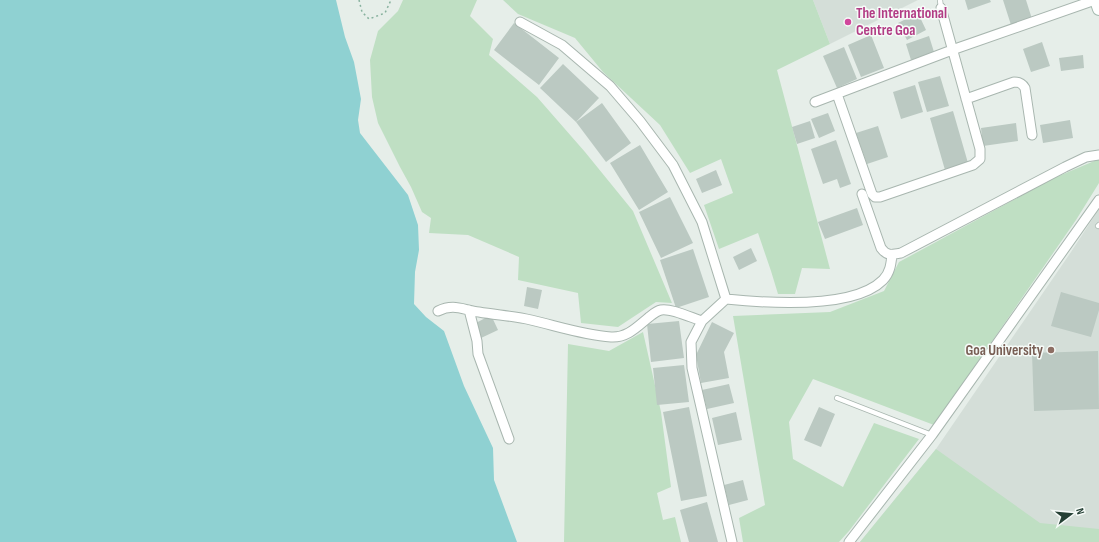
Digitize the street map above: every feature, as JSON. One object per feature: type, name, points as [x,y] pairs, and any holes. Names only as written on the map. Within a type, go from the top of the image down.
[{"type":"main road","points":[[1095,0],[1099,9]]},
{"type":"street","points":[[814,102],[952,50],[1095,0]]},
{"type":"street","points":[[837,94],[872,194],[875,197],[973,165],[980,159],[980,149],[940,4]]},
{"type":"street","points":[[520,22],[562,45],[610,86],[645,127],[673,165],[702,222],[726,300]]},
{"type":"street","points":[[966,99],[1014,82],[1022,84],[1025,88],[1032,135]]},
{"type":"street","points":[[862,194],[881,248],[885,253],[892,255],[901,253],[1064,167],[1086,158],[1099,155]]},
{"type":"street","points":[[849,542],[932,435],[1099,200]]},
{"type":"street","points":[[732,542],[692,368],[692,342],[702,321],[726,300],[788,302],[828,301],[863,293],[884,280],[890,270],[892,255]]},
{"type":"street","points":[[438,311],[443,308],[458,307],[612,337],[620,337],[630,333],[655,312],[662,310],[669,310],[702,321]]},
{"type":"street","points":[[469,310],[477,341],[478,354],[509,439]]},
{"type":"lane","points":[[837,398],[932,435]]},
{"type":"path","points":[[359,0],[362,12],[369,19],[385,13],[392,0]]},
{"type":"shaded area","name":"The International Centre Goa","points":[[813,0],[918,0],[830,44]]},
{"type":"shaded area","name":"Goa University","points":[[1099,209],[1099,542],[860,542],[936,449]]},
{"type":"green space","points":[[403,0],[477,0],[470,16],[493,39],[489,55],[537,97],[585,152],[633,211],[672,303],[656,302],[618,327],[581,323],[578,293],[518,280],[519,257],[468,235],[429,233],[431,218],[422,212],[411,187],[378,123],[372,97],[370,60],[378,31],[398,11]]},
{"type":"green space","points":[[503,0],[813,0],[830,44],[777,70],[830,269],[802,268],[795,294],[778,294],[758,233],[719,249],[704,205],[733,193],[721,159],[690,173],[660,125],[603,72],[575,38],[518,14]]},
{"type":"green space","points":[[1099,159],[1099,183],[1076,220],[934,425],[813,379],[789,422],[793,459],[843,487],[874,423],[919,439],[839,542],[743,542],[739,518],[765,505],[733,316],[830,312],[884,291],[899,262],[1054,178]]},
{"type":"green space","points":[[643,332],[661,412],[671,487],[657,493],[663,520],[675,517],[681,542],[564,542],[568,344],[609,351]]},
{"type":"green space","points":[[936,449],[1040,523],[1099,529],[1099,542],[860,542]]},
{"type":"water","points":[[0,0],[336,0],[345,37],[354,62],[361,99],[358,120],[360,133],[408,195],[418,225],[419,250],[415,272],[414,304],[426,317],[444,331],[464,386],[493,448],[494,480],[517,542],[0,542]]},
{"type":"building","points":[[965,0],[990,0],[991,2],[968,10]]},
{"type":"building","points":[[1003,0],[1026,0],[1032,19],[1011,25]]},
{"type":"building","points":[[918,13],[926,30],[907,40],[898,23]]},
{"type":"building","points":[[514,23],[559,58],[539,85],[494,50]]},
{"type":"building","points":[[871,35],[884,68],[861,77],[848,45]]},
{"type":"building","points":[[929,36],[934,52],[911,60],[906,44]]},
{"type":"building","points":[[1042,42],[1050,66],[1031,72],[1023,49]]},
{"type":"building","points":[[844,47],[857,79],[837,88],[823,56]]},
{"type":"building","points":[[1083,55],[1084,68],[1061,71],[1059,58]]},
{"type":"building","points":[[563,64],[599,98],[576,122],[540,88]]},
{"type":"building","points":[[940,76],[949,106],[927,112],[918,82]]},
{"type":"building","points":[[915,85],[923,112],[901,119],[893,92]]},
{"type":"building","points":[[602,103],[631,143],[606,162],[576,122]]},
{"type":"building","points":[[953,111],[968,163],[945,170],[930,118]]},
{"type":"building","points":[[828,113],[835,131],[819,138],[811,119]]},
{"type":"building","points":[[1070,120],[1073,138],[1043,143],[1040,125]]},
{"type":"building","points":[[810,121],[815,138],[797,144],[792,127]]},
{"type":"building","points":[[1016,123],[1018,141],[983,146],[981,128]]},
{"type":"building","points":[[878,126],[888,157],[867,164],[856,133]]},
{"type":"building","points":[[836,140],[851,184],[840,188],[837,179],[823,184],[811,149]]},
{"type":"building","points":[[640,145],[668,192],[639,210],[610,163]]},
{"type":"building","points":[[716,170],[722,185],[702,193],[696,179]]},
{"type":"building","points":[[670,197],[693,243],[661,258],[639,212]]},
{"type":"building","points":[[857,208],[863,225],[825,239],[818,222]]},
{"type":"building","points":[[751,248],[757,261],[739,270],[733,257]]},
{"type":"building","points":[[693,249],[709,297],[676,308],[660,260]]},
{"type":"building","points":[[527,287],[542,290],[538,309],[524,306]]},
{"type":"building","points":[[1061,292],[1099,303],[1099,310],[1091,337],[1051,326]]},
{"type":"building","points":[[491,315],[498,330],[481,338],[474,324]]},
{"type":"building","points":[[679,321],[684,358],[651,362],[647,324]]},
{"type":"building","points":[[712,322],[734,333],[724,352],[729,378],[701,383],[696,355]]},
{"type":"building","points":[[1098,351],[1099,409],[1034,411],[1032,353]]},
{"type":"building","points":[[684,365],[689,402],[657,405],[653,368]]},
{"type":"building","points":[[729,384],[734,403],[707,409],[702,390]]},
{"type":"building","points":[[689,407],[707,496],[681,501],[663,412]]},
{"type":"building","points":[[819,407],[835,414],[821,447],[804,440]]},
{"type":"building","points":[[736,412],[742,440],[718,445],[712,418]]},
{"type":"building","points":[[743,480],[748,500],[729,505],[724,485]]},
{"type":"building","points":[[707,502],[718,542],[689,542],[680,510]]},
{"type":"place","name":"The International Centre Goa","points":[[848,22]]},
{"type":"place","name":"Goa University","points":[[1051,350]]}]
